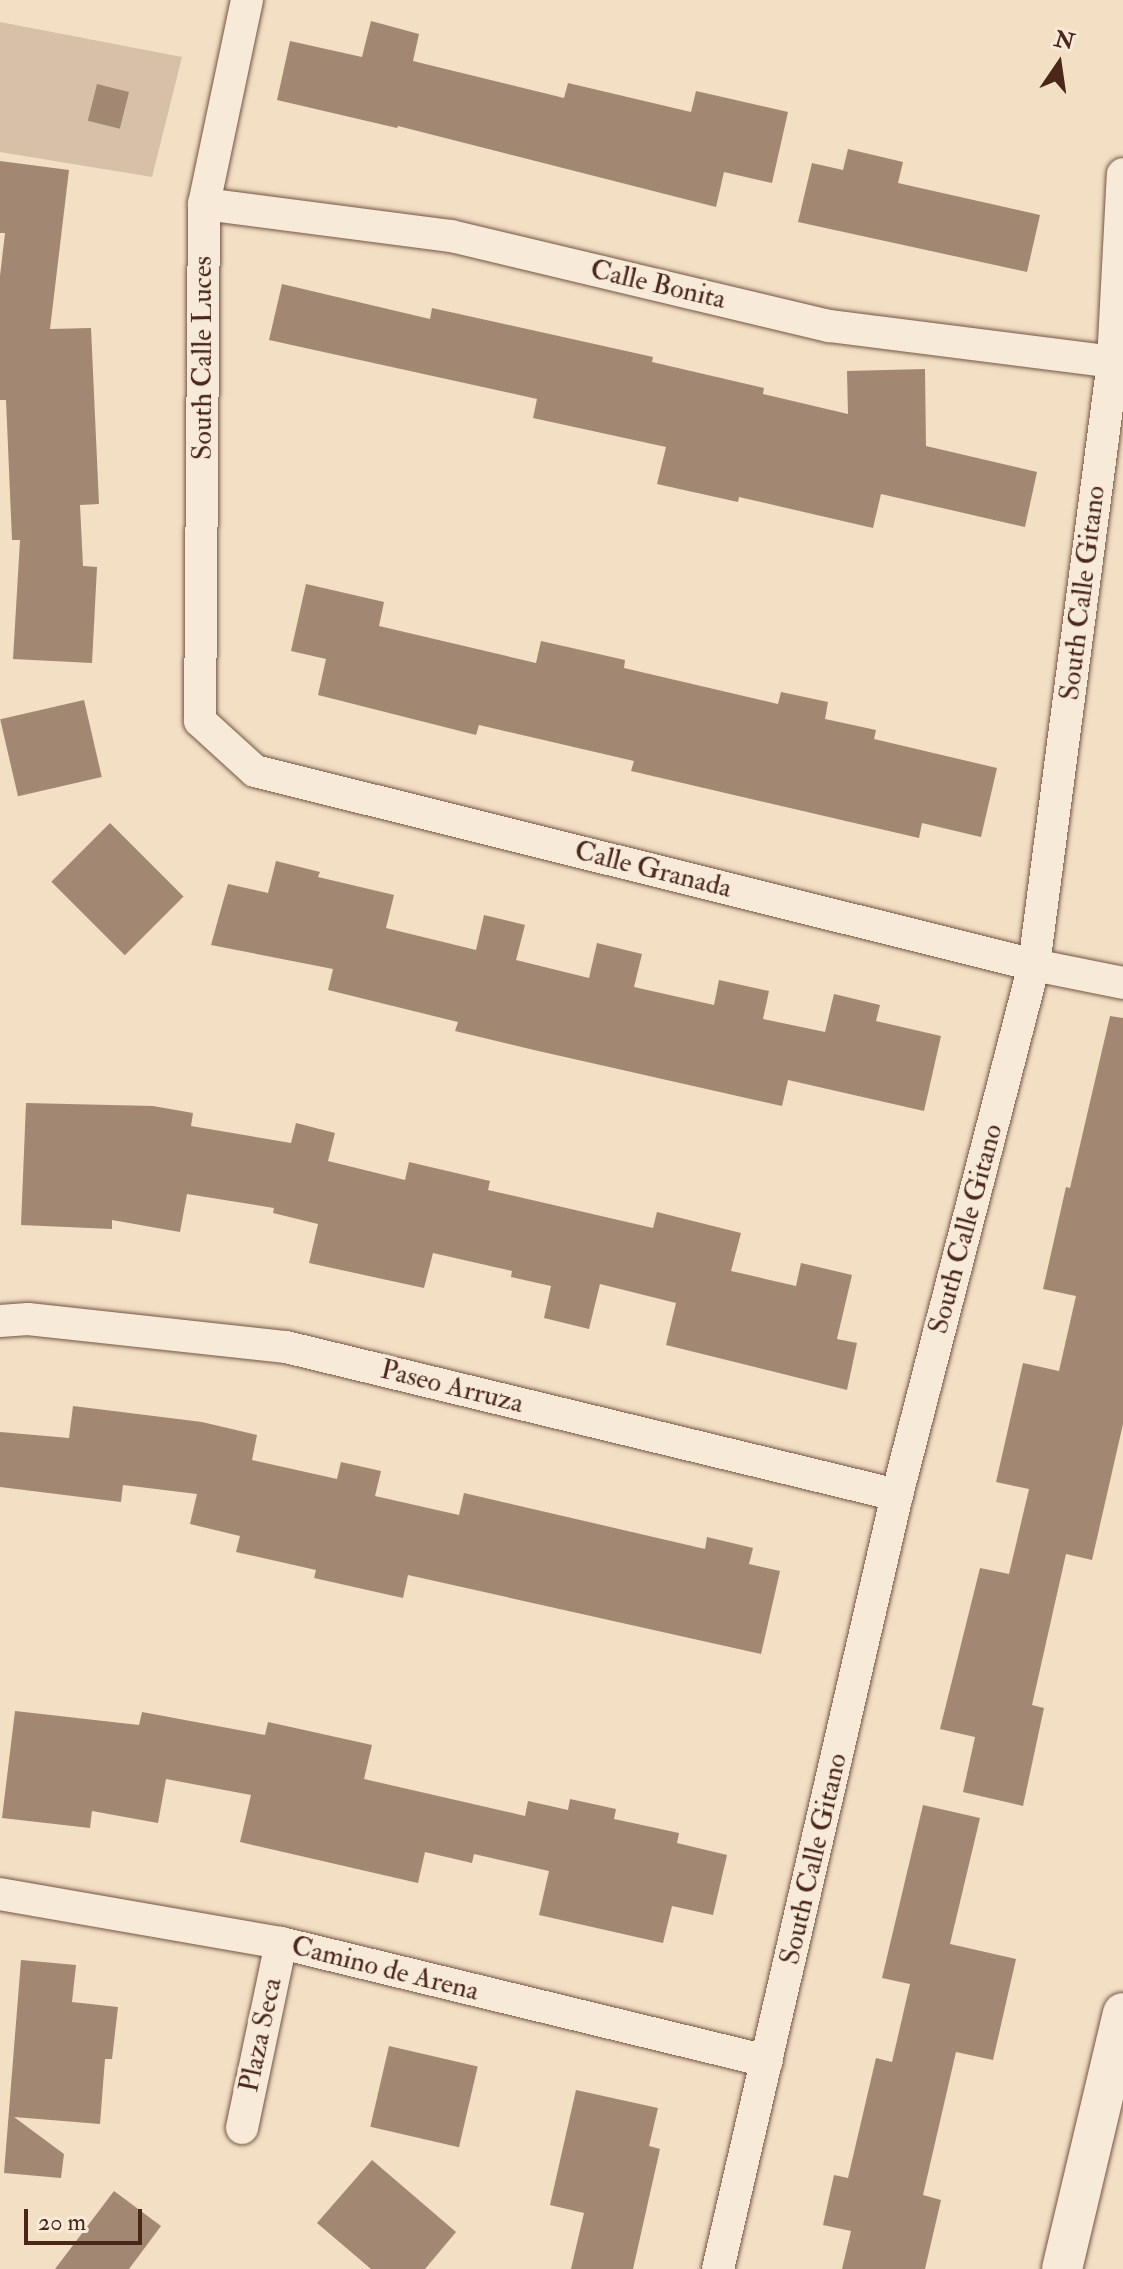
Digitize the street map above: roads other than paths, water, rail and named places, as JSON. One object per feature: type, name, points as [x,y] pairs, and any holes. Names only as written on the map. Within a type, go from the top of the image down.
[{"type":"street","name":"South Calle Luces","points":[[200,721],[204,204],[247,0]]},
{"type":"street","name":"South Calle Gitano","points":[[718,2269],[897,1495],[1034,965],[1113,362],[1123,174]]},
{"type":"street","name":"Calle Bonita","points":[[204,204],[451,236],[829,326],[1113,362]]},
{"type":"street","name":"Calle Granada","points":[[200,721],[255,771],[1034,965],[1123,983]]},
{"type":"street","name":"Paseo Arruza","points":[[0,1321],[28,1319],[286,1347],[897,1495]]},
{"type":"street","name":"Camino de Arena","points":[[0,1894],[281,1943],[767,2061]]},
{"type":"street","name":"Plaza Seca","points":[[242,2128],[281,1943]]},
{"type":"street","points":[[1062,2269],[1123,2013]]}]
